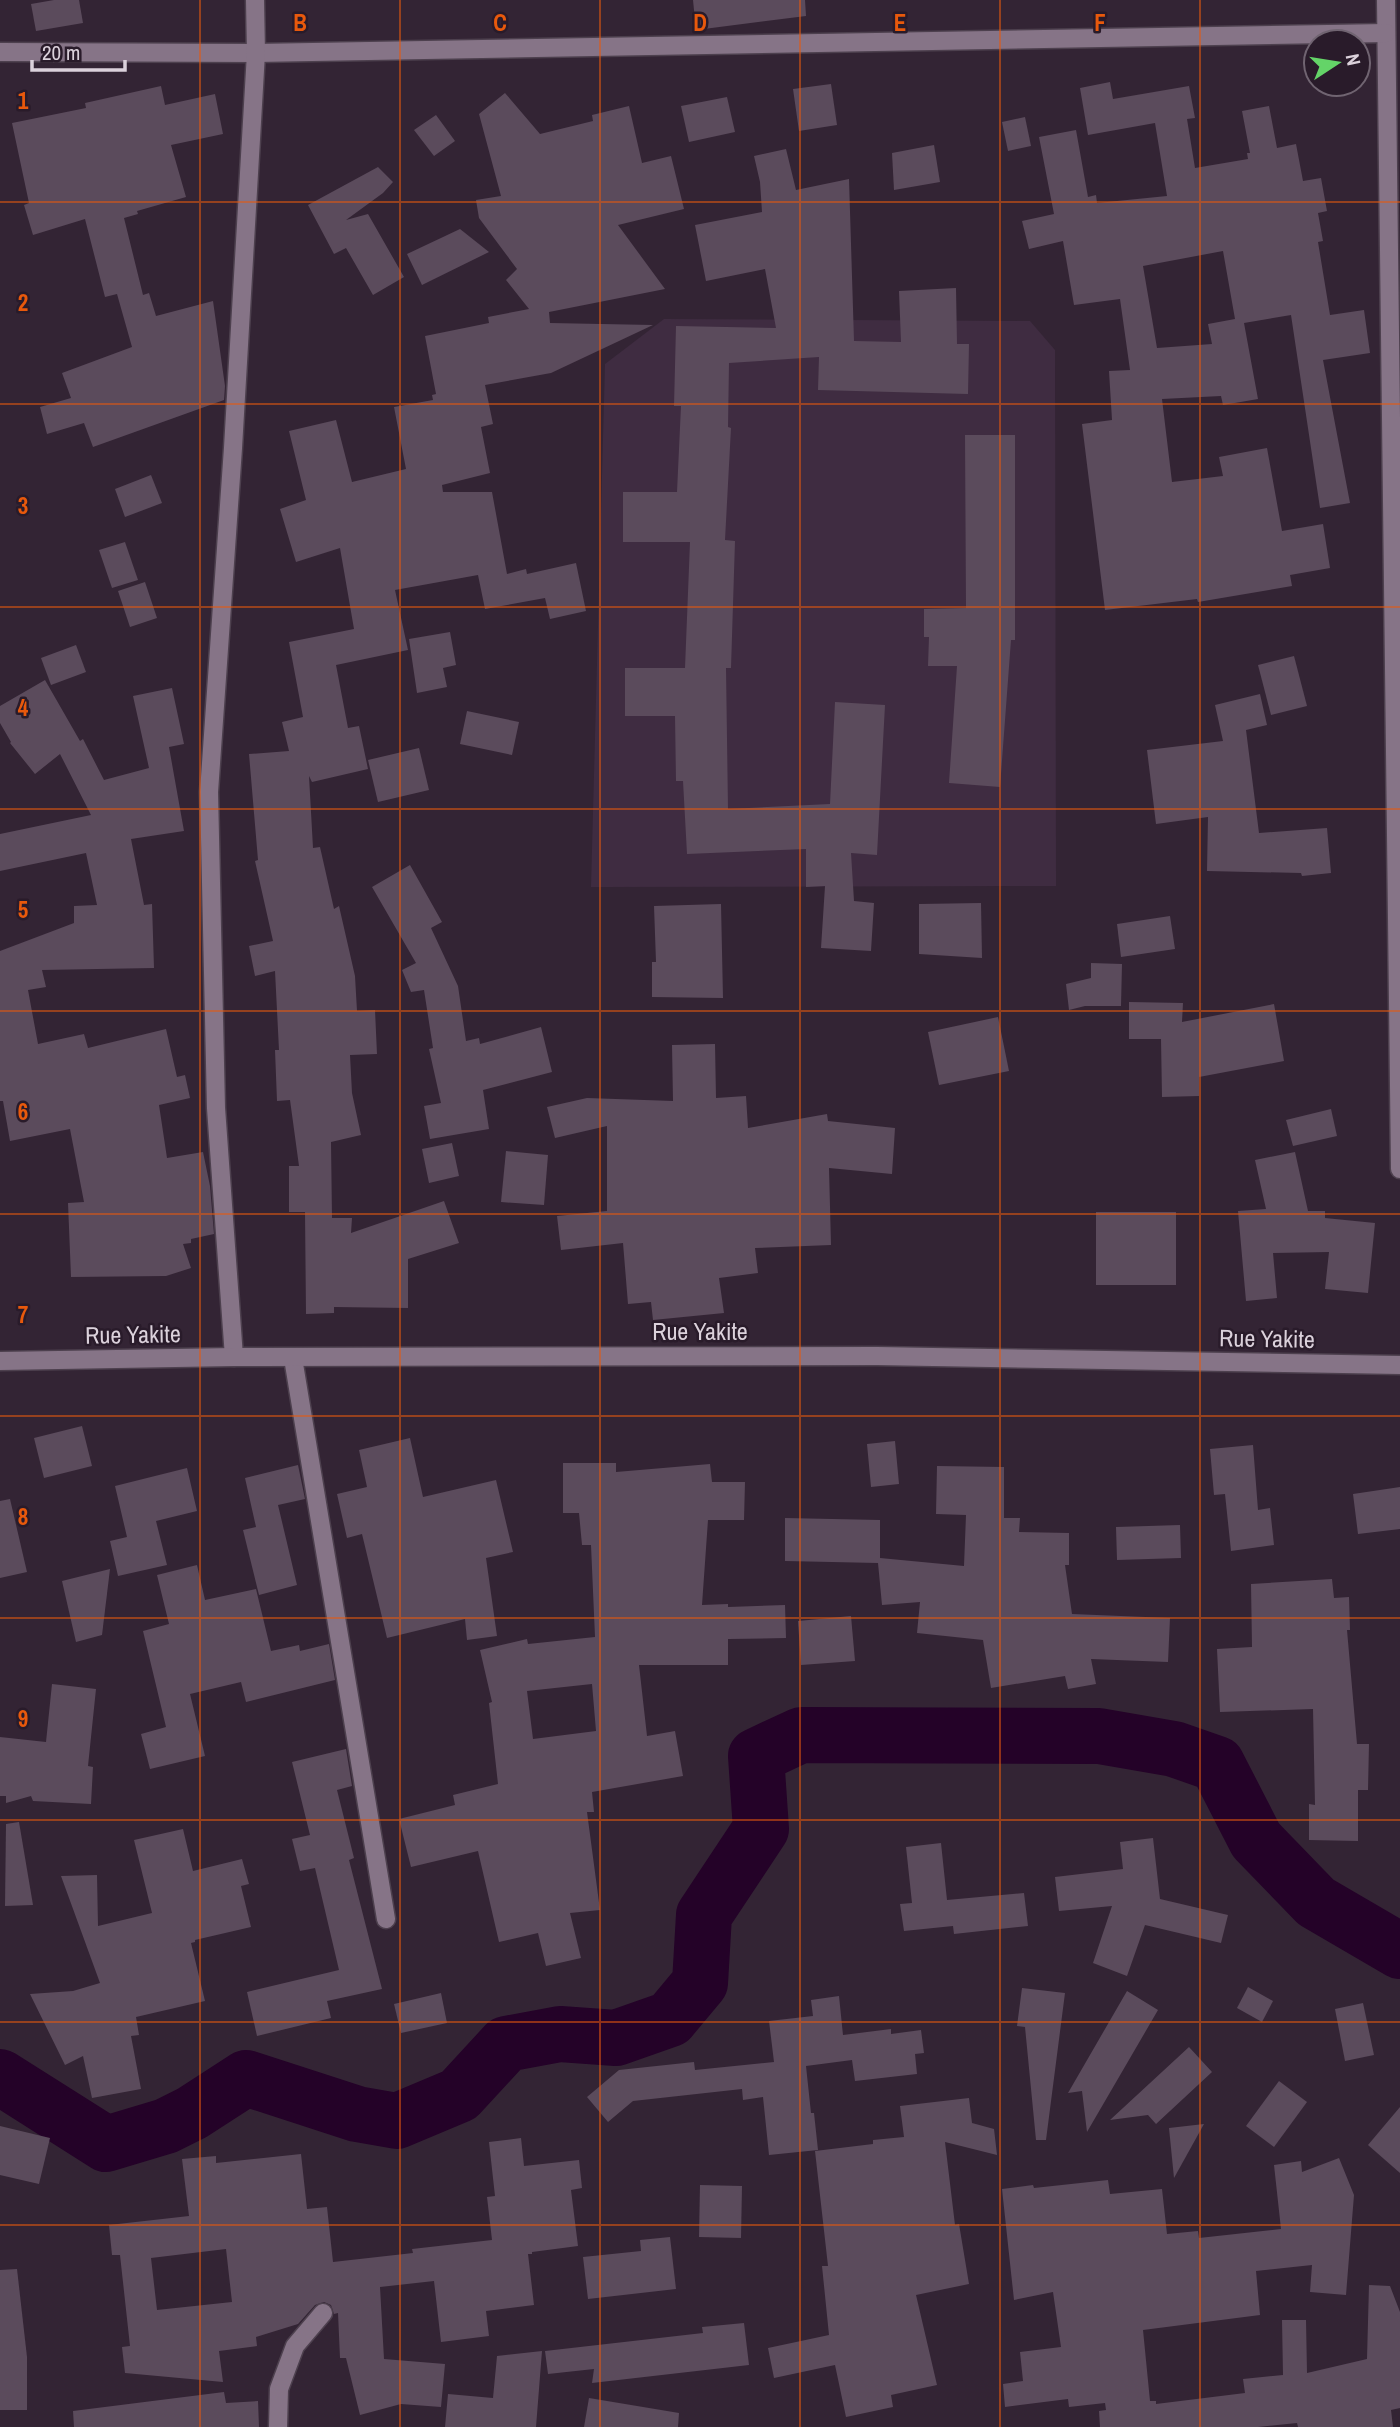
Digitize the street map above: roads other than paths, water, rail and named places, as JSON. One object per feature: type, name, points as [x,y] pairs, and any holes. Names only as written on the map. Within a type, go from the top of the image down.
[{"type":"street","points":[[234,1357],[216,1108],[209,792],[234,434],[256,53],[255,0]]},
{"type":"street","points":[[1386,0],[1400,1169]]},
{"type":"street","points":[[0,52],[256,53],[1386,33]]},
{"type":"street","name":"Rue Yakite","points":[[0,1361],[234,1357],[877,1356],[1400,1365]]},
{"type":"street","points":[[293,1358],[386,1919]]},
{"type":"street","points":[[278,2427],[279,2389],[295,2346],[323,2313]]},
{"type":"waterway","points":[[0,2077],[106,2144],[166,2126],[192,2113],[246,2078],[357,2114],[397,2121],[459,2095],[506,2044],[560,2034],[616,2038],[670,2019],[700,1983],[704,1915],[761,1829],[756,1756],[801,1735],[1099,1736],[1174,1749],[1217,1764],[1256,1840],[1316,1902],[1400,1951]]}]
